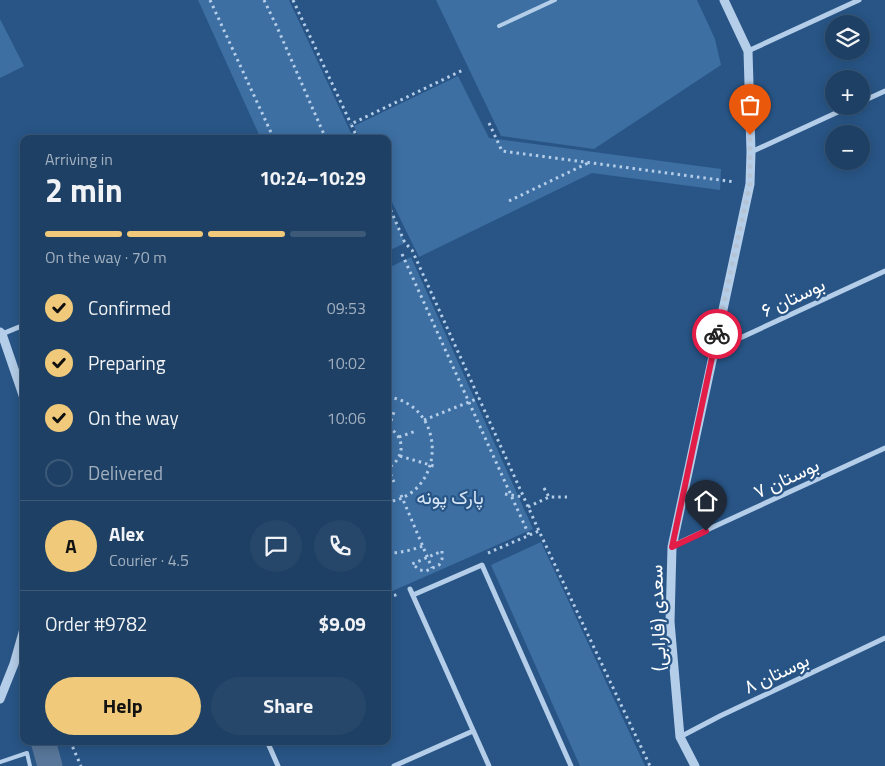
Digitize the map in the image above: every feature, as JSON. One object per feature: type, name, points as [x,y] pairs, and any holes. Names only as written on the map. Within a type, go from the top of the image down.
[{"type":"street","name":"سعدی (فارابی)","points":[[695,766],[680,737],[670,622],[672,547],[750,184],[748,51],[724,0]]},
{"type":"street","points":[[748,51],[859,0]]},
{"type":"street","points":[[870,98],[885,91]]},
{"type":"street","points":[[751,152],[831,115]]},
{"type":"street","name":"بوستان ۶","points":[[714,350],[885,271]]},
{"type":"street","points":[[20,326],[1,333],[20,387]]},
{"type":"street","name":"بوستان ۷","points":[[672,547],[885,448]]},
{"type":"street","points":[[413,595],[482,565],[571,766]]},
{"type":"street","points":[[410,589],[489,766]]},
{"type":"street","name":"بوستان ۸","points":[[680,737],[720,716],[885,638]]},
{"type":"street","points":[[0,698],[14,664],[20,643]]},
{"type":"street","points":[[394,766],[473,731]]},
{"type":"street","points":[[269,745],[278,766]]},
{"type":"lane","points":[[500,26],[555,0]]},
{"type":"lane","points":[[0,762],[27,754],[30,766]]},
{"type":"path","points":[[210,0],[272,135]]},
{"type":"path","points":[[264,0],[324,135]]},
{"type":"path","points":[[293,0],[356,135]]},
{"type":"path","points":[[350,124],[463,70]]},
{"type":"path","points":[[488,123],[502,151],[750,184]]},
{"type":"path","points":[[509,201],[588,163]]},
{"type":"path","points":[[391,211],[405,243],[412,250],[523,497],[650,766]]},
{"type":"path","points":[[402,254],[528,535]]},
{"type":"path","points":[[430,326],[432,320]]},
{"type":"path","points":[[400,401],[403,394]]},
{"type":"path","points":[[424,420],[479,398]]},
{"type":"path","points":[[391,399],[409,406],[424,420],[431,437],[433,456],[427,473],[417,488],[391,501]]},
{"type":"path","points":[[391,420],[394,412]]},
{"type":"path","points":[[391,429],[399,437],[401,443],[400,456],[391,465]]},
{"type":"path","points":[[399,437],[416,431]]},
{"type":"path","points":[[400,456],[437,467]]},
{"type":"path","points":[[391,475],[394,482]]},
{"type":"path","points":[[544,488],[549,497]]},
{"type":"path","points":[[505,494],[523,497]]},
{"type":"path","points":[[401,497],[432,568]]},
{"type":"path","points":[[528,507],[549,497],[567,497]]},
{"type":"path","points":[[391,554],[423,546]]},
{"type":"path","points":[[442,551],[442,559],[439,565],[432,568],[420,570],[412,564],[442,551]]},
{"type":"path","points":[[72,745],[81,766]]},
{"type":"green space","points":[[198,0],[289,0],[351,133],[355,132],[356,135],[259,135]]},
{"type":"green space","points":[[436,0],[697,0],[715,39],[721,65],[594,149],[501,136]]},
{"type":"green space","points":[[0,19],[24,66],[0,78]]},
{"type":"green space","points":[[458,76],[489,138],[721,169],[720,190],[592,173],[419,257],[391,200],[391,135],[358,135],[354,126]]},
{"type":"green space","points":[[391,211],[405,243],[391,250]]},
{"type":"green space","name":"پارک پونه","points":[[411,257],[533,529],[391,592],[391,267]]},
{"type":"green space","points":[[541,542],[645,766],[580,766],[491,565]]},
{"type":"waterway","points":[[44,745],[50,766]]},
{"type":"way so far","points":[[717,334],[750,184],[750,135]]},
{"type":"route","points":[[706,531],[672,547],[717,334]]}]
